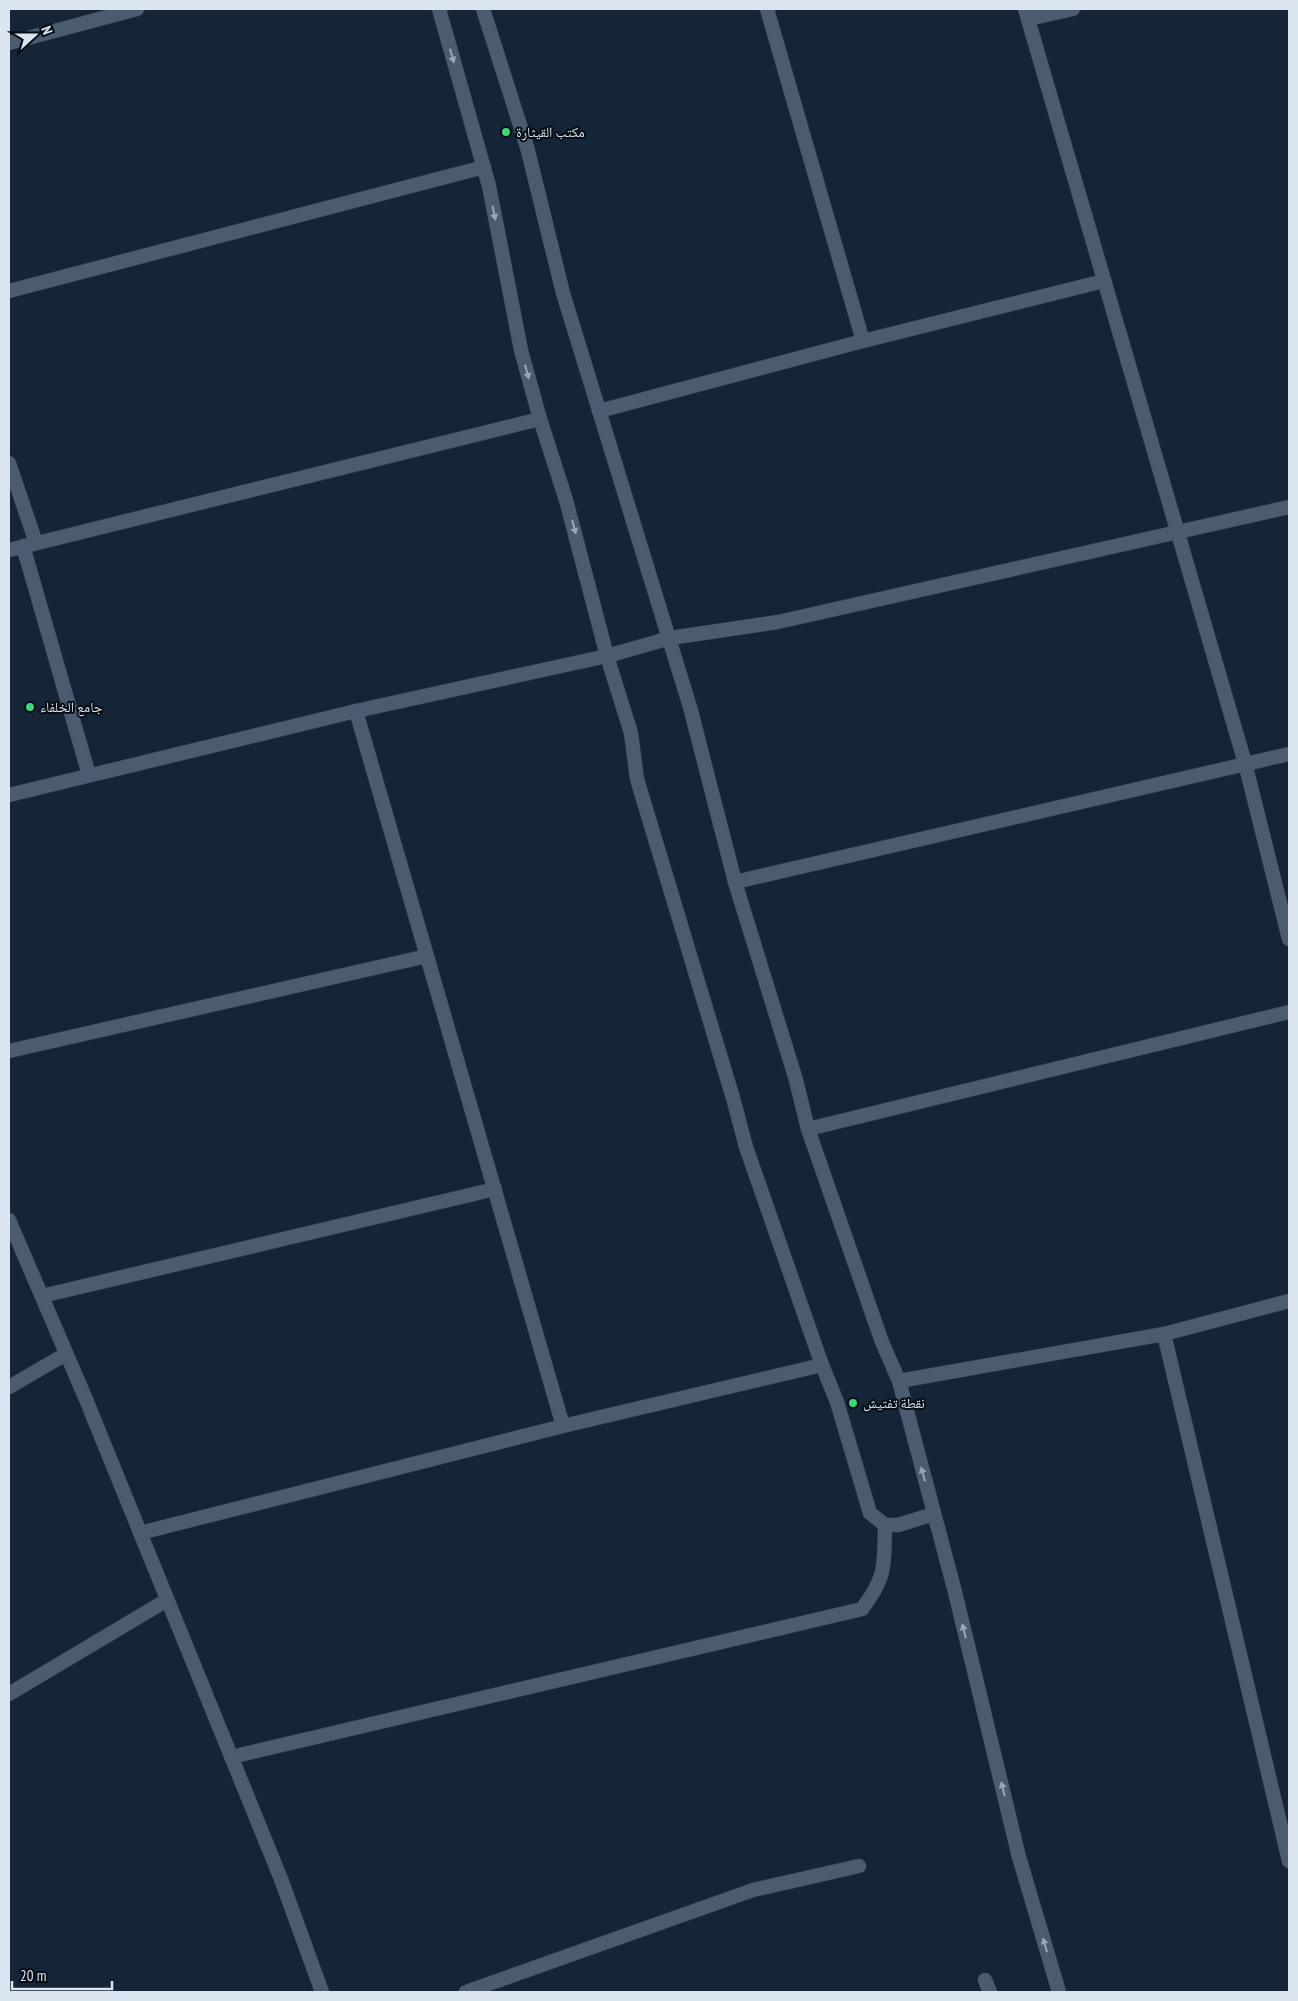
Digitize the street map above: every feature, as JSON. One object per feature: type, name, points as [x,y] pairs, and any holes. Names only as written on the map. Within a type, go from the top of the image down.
[{"type":"street","points":[[9,43],[137,9]]},
{"type":"street","points":[[439,9],[484,167],[521,350],[540,419],[566,500],[607,656],[631,733],[637,779],[746,1147],[822,1365],[837,1402],[870,1513],[884,1525],[898,1525],[934,1514]]},
{"type":"street","points":[[484,9],[527,147],[563,293],[670,638],[695,725],[735,882],[796,1080],[808,1129],[882,1342],[899,1381],[957,1601],[1019,1857],[1059,1992]]},
{"type":"street","points":[[767,9],[863,341]]},
{"type":"street","points":[[1074,9],[1026,14],[1245,763],[1289,939]]},
{"type":"street","points":[[9,291],[484,167]]},
{"type":"street","points":[[599,411],[863,341],[1104,281]]},
{"type":"street","points":[[9,550],[540,419]]},
{"type":"street","points":[[9,463],[89,775]]},
{"type":"street","points":[[9,794],[356,711],[607,656],[670,638],[778,622],[1289,507]]},
{"type":"street","points":[[356,711],[563,1426]]},
{"type":"street","points":[[735,882],[1289,754]]},
{"type":"street","points":[[9,1051],[427,956]]},
{"type":"street","points":[[808,1129],[1289,1012]]},
{"type":"street","points":[[42,1296],[495,1189]]},
{"type":"street","points":[[9,1220],[140,1533],[281,1879],[322,1992]]},
{"type":"street","points":[[899,1381],[1164,1334],[1289,1301]]},
{"type":"street","points":[[1164,1334],[1289,1861]]},
{"type":"street","points":[[9,1387],[66,1354]]},
{"type":"street","points":[[140,1533],[563,1426],[822,1365]]},
{"type":"street","points":[[231,1757],[862,1609],[877,1589],[884,1568],[884,1525]]},
{"type":"street","points":[[9,1694],[167,1600]]},
{"type":"street","points":[[466,1992],[753,1890],[859,1866]]},
{"type":"place","name":"مكتب القيثارة","points":[[506,132]]},
{"type":"place","name":"جامع الخلفاء","points":[[30,707]]},
{"type":"place","name":"نقطة تفتيش","points":[[853,1403]]}]
